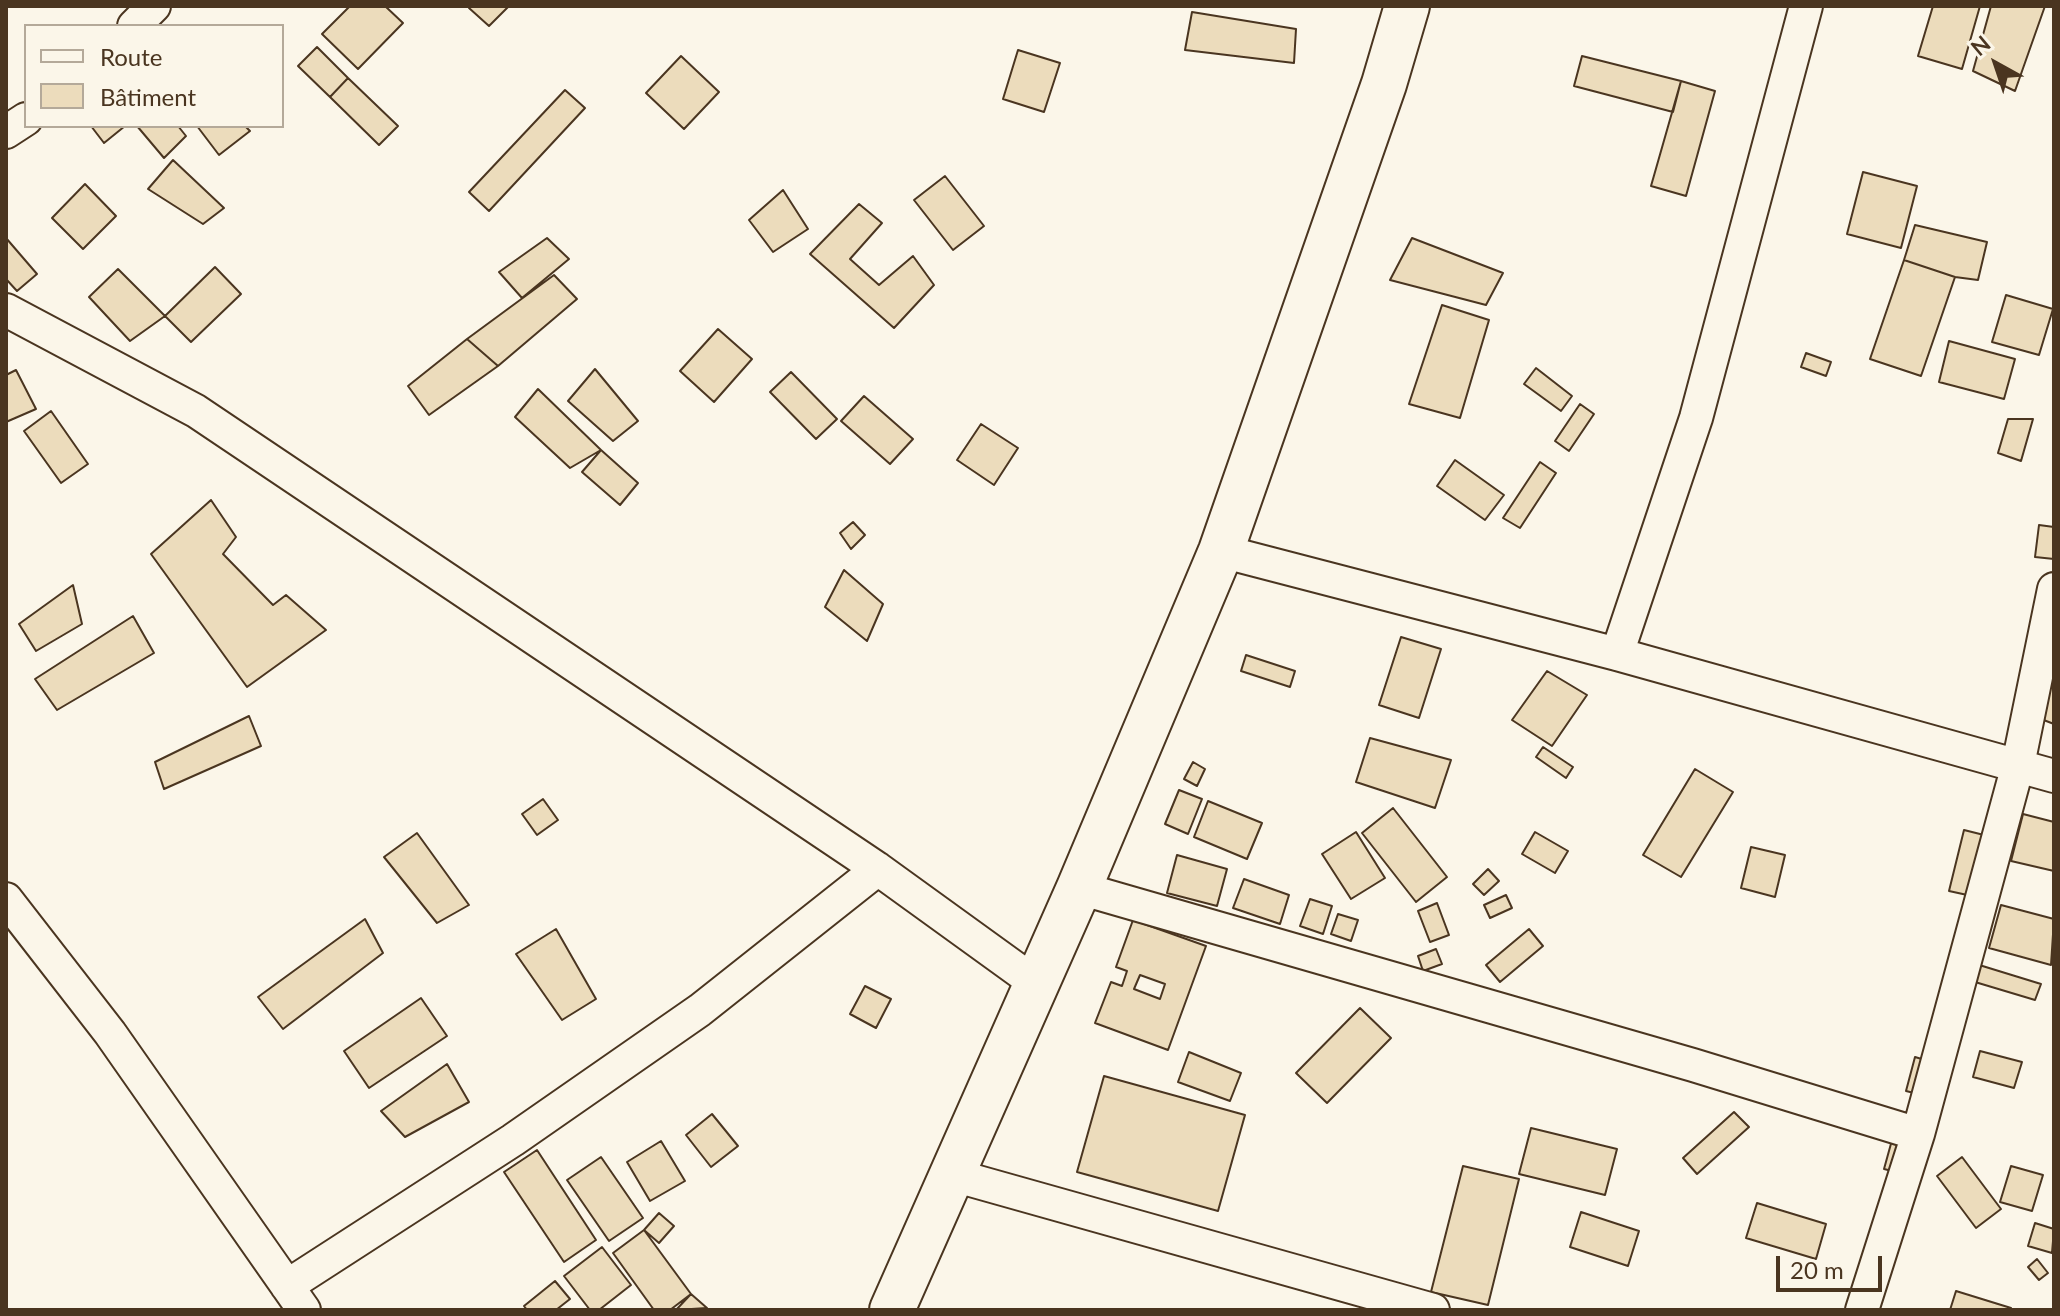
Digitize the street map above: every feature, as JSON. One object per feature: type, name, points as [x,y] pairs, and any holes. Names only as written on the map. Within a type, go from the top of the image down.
[{"type":"main road","points":[[892,1310],[1079,888],[1221,551],[1379,99],[1407,6]]},
{"type":"street","points":[[136,24],[154,6]]},
{"type":"street","points":[[1617,654],[1696,418],[1806,6]]},
{"type":"street","points":[[6,132],[24,120]]},
{"type":"street","points":[[6,310],[196,411],[878,869],[1037,984]]},
{"type":"street","points":[[1221,551],[1617,654],[2054,776]]},
{"type":"street","points":[[1862,1310],[1918,1134],[2018,765],[2054,589]]},
{"type":"street","points":[[6,899],[110,1033],[296,1298],[513,1140],[700,1010],[878,869]]},
{"type":"street","points":[[1079,888],[1678,1060],[1918,1134]]},
{"type":"street","points":[[953,1175],[1433,1310]]},
{"type":"building","points":[[350,6],[385,6],[403,23],[358,69],[322,34]]},
{"type":"building","points":[[509,6],[489,26],[469,8]]},
{"type":"building","points":[[1933,6],[1980,6],[1962,69],[1918,56]]},
{"type":"building","points":[[1991,6],[2045,6],[2015,91],[1973,71]]},
{"type":"building","points":[[1192,12],[1296,29],[1294,63],[1185,50]]},
{"type":"building","points":[[317,47],[348,78],[330,97],[298,66]]},
{"type":"building","points":[[1018,50],[1060,63],[1044,112],[1003,99]]},
{"type":"building","points":[[681,56],[719,92],[684,129],[646,93]]},
{"type":"building","points":[[1582,56],[1681,81],[1673,112],[1574,86]]},
{"type":"building","points":[[348,78],[398,126],[379,145],[330,97]]},
{"type":"building","points":[[1681,81],[1715,91],[1686,196],[1651,186]]},
{"type":"building","points":[[565,90],[585,108],[489,211],[469,192]]},
{"type":"building","points":[[93,128],[123,128],[104,143]]},
{"type":"building","points":[[139,128],[180,128],[186,136],[164,158]]},
{"type":"building","points":[[199,128],[247,128],[250,131],[219,155]]},
{"type":"building","points":[[173,160],[224,208],[203,224],[148,189]]},
{"type":"building","points":[[1863,172],[1917,186],[1901,248],[1847,234]]},
{"type":"building","points":[[945,176],[984,226],[953,250],[914,200]]},
{"type":"building","points":[[85,184],[116,216],[83,249],[52,218]]},
{"type":"building","points":[[783,190],[808,229],[773,252],[749,220]]},
{"type":"building","points":[[859,204],[882,223],[850,259],[879,285],[913,256],[934,285],[894,328],[810,254]]},
{"type":"building","points":[[1915,225],[1987,242],[1978,280],[1955,277],[1904,260]]},
{"type":"building","points":[[6,238],[37,274],[17,291],[6,279]]},
{"type":"building","points":[[547,238],[569,259],[522,298],[499,272]]},
{"type":"building","points":[[1412,238],[1503,273],[1486,305],[1390,280]]},
{"type":"building","points":[[1904,260],[1955,277],[1921,376],[1870,359]]},
{"type":"building","points":[[215,267],[241,294],[191,342],[165,316]]},
{"type":"building","points":[[118,269],[165,316],[130,341],[89,297]]},
{"type":"building","points":[[554,275],[577,299],[498,366],[467,339]]},
{"type":"building","points":[[2006,295],[2053,309],[2039,355],[1992,342]]},
{"type":"building","points":[[1442,305],[1489,320],[1460,418],[1409,404]]},
{"type":"building","points":[[718,329],[752,359],[714,402],[680,371]]},
{"type":"building","points":[[467,339],[498,366],[429,415],[408,386]]},
{"type":"building","points":[[1949,341],[2015,359],[2004,399],[1939,382]]},
{"type":"building","points":[[1806,353],[1831,362],[1826,376],[1801,367]]},
{"type":"building","points":[[1536,368],[1572,396],[1561,411],[1524,384]]},
{"type":"building","points":[[595,369],[638,421],[613,441],[568,401]]},
{"type":"building","points":[[16,370],[36,409],[6,422],[6,375]]},
{"type":"building","points":[[791,372],[837,419],[816,439],[770,392]]},
{"type":"building","points":[[538,389],[601,450],[570,468],[515,417]]},
{"type":"building","points":[[864,396],[913,439],[890,464],[841,421]]},
{"type":"building","points":[[1580,404],[1594,414],[1569,451],[1555,441]]},
{"type":"building","points":[[51,411],[88,464],[61,483],[24,431]]},
{"type":"building","points":[[2008,419],[2033,419],[2021,461],[1998,453]]},
{"type":"building","points":[[981,424],[1018,448],[994,485],[957,460]]},
{"type":"building","points":[[601,450],[638,483],[620,505],[582,472]]},
{"type":"building","points":[[1455,460],[1504,495],[1485,520],[1437,486]]},
{"type":"building","points":[[1540,462],[1556,473],[1520,528],[1503,518]]},
{"type":"building","points":[[211,500],[236,537],[223,554],[273,605],[286,595],[326,630],[247,687],[151,554]]},
{"type":"building","points":[[853,522],[865,535],[851,549],[840,533]]},
{"type":"building","points":[[2039,525],[2054,527],[2054,559],[2035,557]]},
{"type":"building","points":[[844,570],[883,604],[867,641],[825,607]]},
{"type":"building","points":[[73,585],[82,624],[36,651],[19,624]]},
{"type":"building","points":[[133,616],[154,653],[57,710],[35,679]]},
{"type":"building","points":[[1401,637],[1441,649],[1419,718],[1379,705]]},
{"type":"building","points":[[2054,642],[2054,724],[2041,719]]},
{"type":"building","points":[[1246,655],[1295,671],[1290,687],[1241,671]]},
{"type":"building","points":[[1547,671],[1587,695],[1552,746],[1512,720]]},
{"type":"building","points":[[249,716],[261,746],[164,789],[155,762]]},
{"type":"building","points":[[1370,738],[1451,760],[1435,808],[1356,782]]},
{"type":"building","points":[[1543,747],[1573,767],[1566,778],[1536,757]]},
{"type":"building","points":[[1193,762],[1205,769],[1197,786],[1184,779]]},
{"type":"building","points":[[1695,769],[1733,792],[1681,877],[1643,855]]},
{"type":"building","points":[[1179,790],[1202,799],[1188,834],[1165,824]]},
{"type":"building","points":[[543,799],[558,820],[537,835],[522,814]]},
{"type":"building","points":[[1208,801],[1262,823],[1247,859],[1194,837]]},
{"type":"building","points":[[1393,808],[1447,877],[1416,902],[1362,833]]},
{"type":"building","points":[[2023,814],[2054,822],[2054,871],[2011,861]]},
{"type":"building","points":[[1964,830],[1996,838],[1981,898],[1949,891]]},
{"type":"building","points":[[1356,832],[1385,878],[1351,899],[1322,854]]},
{"type":"building","points":[[1535,832],[1568,851],[1555,873],[1522,854]]},
{"type":"building","points":[[417,833],[469,905],[437,923],[384,857]]},
{"type":"building","points":[[1751,847],[1785,855],[1775,897],[1741,888]]},
{"type":"building","points":[[1177,855],[1227,869],[1217,906],[1167,893]]},
{"type":"building","points":[[1488,869],[1499,881],[1484,895],[1473,884]]},
{"type":"building","points":[[1244,879],[1289,895],[1280,924],[1233,908]]},
{"type":"building","points":[[1506,895],[1512,908],[1490,918],[1484,905]]},
{"type":"building","points":[[1310,899],[1332,906],[1323,934],[1300,926]]},
{"type":"building","points":[[1437,903],[1449,935],[1430,942],[1418,911]]},
{"type":"building","points":[[2001,905],[2054,919],[2051,965],[1989,948]]},
{"type":"building","points":[[1338,914],[1358,920],[1351,941],[1331,934]]},
{"type":"building","points":[[365,919],[383,953],[283,1029],[258,997]]},
{"type":"building","points":[[1133,920],[1206,946],[1168,1050],[1095,1023],[1111,982],[1122,986],[1127,971],[1116,967]],"holes":[[[1140,975],[1165,984],[1160,999],[1134,989]]]},
{"type":"building","points":[[556,929],[596,999],[562,1020],[516,954]]},
{"type":"building","points":[[1529,929],[1543,946],[1500,982],[1486,965]]},
{"type":"building","points":[[1436,949],[1442,964],[1423,971],[1418,956]]},
{"type":"building","points":[[1976,964],[2041,984],[2035,1000],[1975,982]]},
{"type":"building","points":[[865,986],[891,999],[876,1028],[850,1014]]},
{"type":"building","points":[[421,998],[447,1036],[369,1088],[344,1051]]},
{"type":"building","points":[[1360,1008],[1391,1038],[1327,1103],[1296,1073]]},
{"type":"building","points":[[1980,1051],[2022,1062],[2014,1088],[1973,1077]]},
{"type":"building","points":[[1189,1052],[1241,1073],[1230,1101],[1178,1082]]},
{"type":"building","points":[[1915,1057],[1935,1063],[1926,1096],[1906,1091]]},
{"type":"building","points":[[447,1064],[469,1102],[405,1137],[381,1111]]},
{"type":"building","points":[[1104,1076],[1245,1115],[1218,1211],[1077,1172]]},
{"type":"building","points":[[1734,1112],[1749,1127],[1697,1174],[1683,1158]]},
{"type":"building","points":[[712,1114],[738,1146],[711,1167],[686,1135]]},
{"type":"building","points":[[1531,1128],[1617,1149],[1605,1195],[1519,1174]]},
{"type":"building","points":[[1892,1140],[1908,1144],[1900,1173],[1884,1169]]},
{"type":"building","points":[[661,1141],[685,1181],[650,1201],[627,1162]]},
{"type":"building","points":[[537,1150],[596,1240],[564,1262],[504,1172]]},
{"type":"building","points":[[601,1157],[643,1218],[609,1241],[567,1180]]},
{"type":"building","points":[[1962,1157],[2001,1209],[1976,1228],[1937,1176]]},
{"type":"building","points":[[1463,1166],[1519,1179],[1488,1305],[1431,1292]]},
{"type":"building","points":[[2011,1166],[2043,1175],[2032,1211],[2000,1202]]},
{"type":"building","points":[[1757,1203],[1826,1224],[1816,1259],[1746,1238]]},
{"type":"building","points":[[1581,1212],[1639,1231],[1628,1266],[1570,1247]]},
{"type":"building","points":[[659,1213],[674,1226],[659,1243],[644,1230]]},
{"type":"building","points":[[2035,1223],[2054,1229],[2052,1253],[2028,1246]]},
{"type":"building","points":[[644,1230],[691,1294],[670,1310],[654,1310],[613,1253]]},
{"type":"building","points":[[602,1247],[631,1285],[599,1310],[590,1310],[564,1276]]},
{"type":"building","points":[[2037,1259],[2048,1273],[2039,1280],[2028,1267]]},
{"type":"building","points":[[555,1281],[570,1299],[556,1310],[527,1310],[524,1306]]},
{"type":"building","points":[[1956,1291],[2011,1308],[2011,1310],[1950,1310]]},
{"type":"building","points":[[691,1294],[707,1308],[676,1310]]}]
